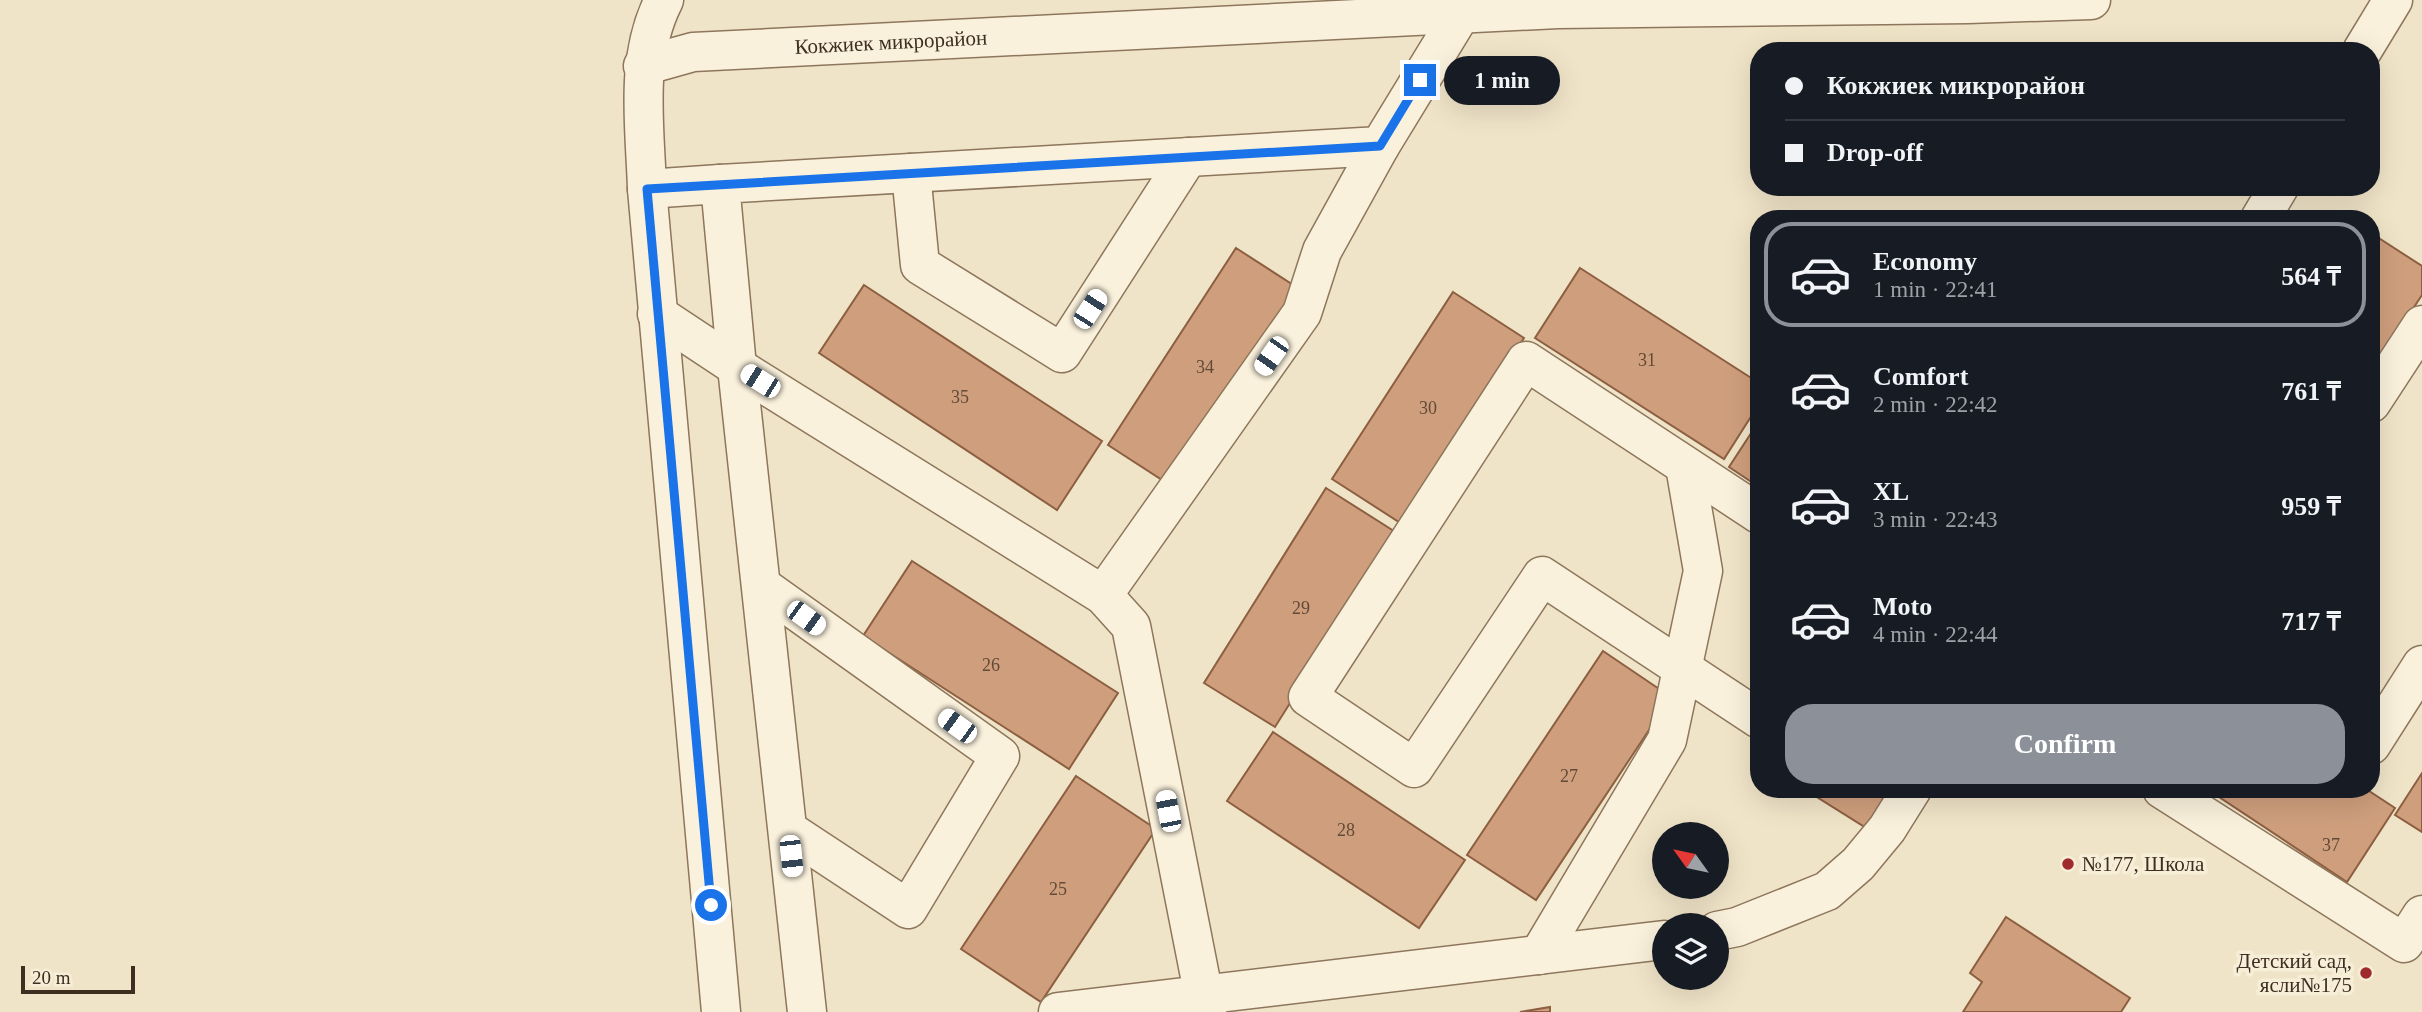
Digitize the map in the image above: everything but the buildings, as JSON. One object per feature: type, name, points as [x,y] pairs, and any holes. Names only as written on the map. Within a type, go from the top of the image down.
[{"type":"street","points":[[664,0],[653,21],[643,66],[647,189],[721,1012]]},
{"type":"street","name":"Кокжиек микрорайон","points":[[643,66],[693,52],[1558,9],[2091,0]]},
{"type":"street","points":[[2367,42],[2393,0]]},
{"type":"street","points":[[1103,595],[1302,313],[1322,251],[1380,146],[1460,15]]},
{"type":"street","points":[[647,189],[1380,146]]},
{"type":"street","points":[[911,173],[920,265],[1062,353],[1188,157]]},
{"type":"street","points":[[720,184],[737,367],[763,587],[807,1012]]},
{"type":"street","points":[[657,314],[737,367],[1103,595],[1131,626],[1206,1004]]},
{"type":"street","points":[[2380,390],[2422,325]]},
{"type":"street","points":[[1750,508],[1526,361],[1308,697],[1414,768],[1542,576],[1750,713]]},
{"type":"street","points":[[1539,954],[1667,740],[1703,571],[1685,466]]},
{"type":"street","points":[[763,587],[1000,756],[908,909],[788,830]]},
{"type":"street","points":[[2380,730],[2422,665]]},
{"type":"street","points":[[1729,929],[1827,891],[1858,864],[1888,829],[1907,798]]},
{"type":"street","points":[[2176,798],[2404,943],[2422,915]]},
{"type":"street","points":[[1058,1012],[1206,1004],[1539,954],[1652,941]]},
{"type":"place","name":"№177, Школа","points":[[2068,864]]},
{"type":"place","name":"Детский сад, ясли№175","points":[[2366,973]]},
{"type":"route","points":[[711,905],[647,189],[1380,146],[1420,80]]}]
